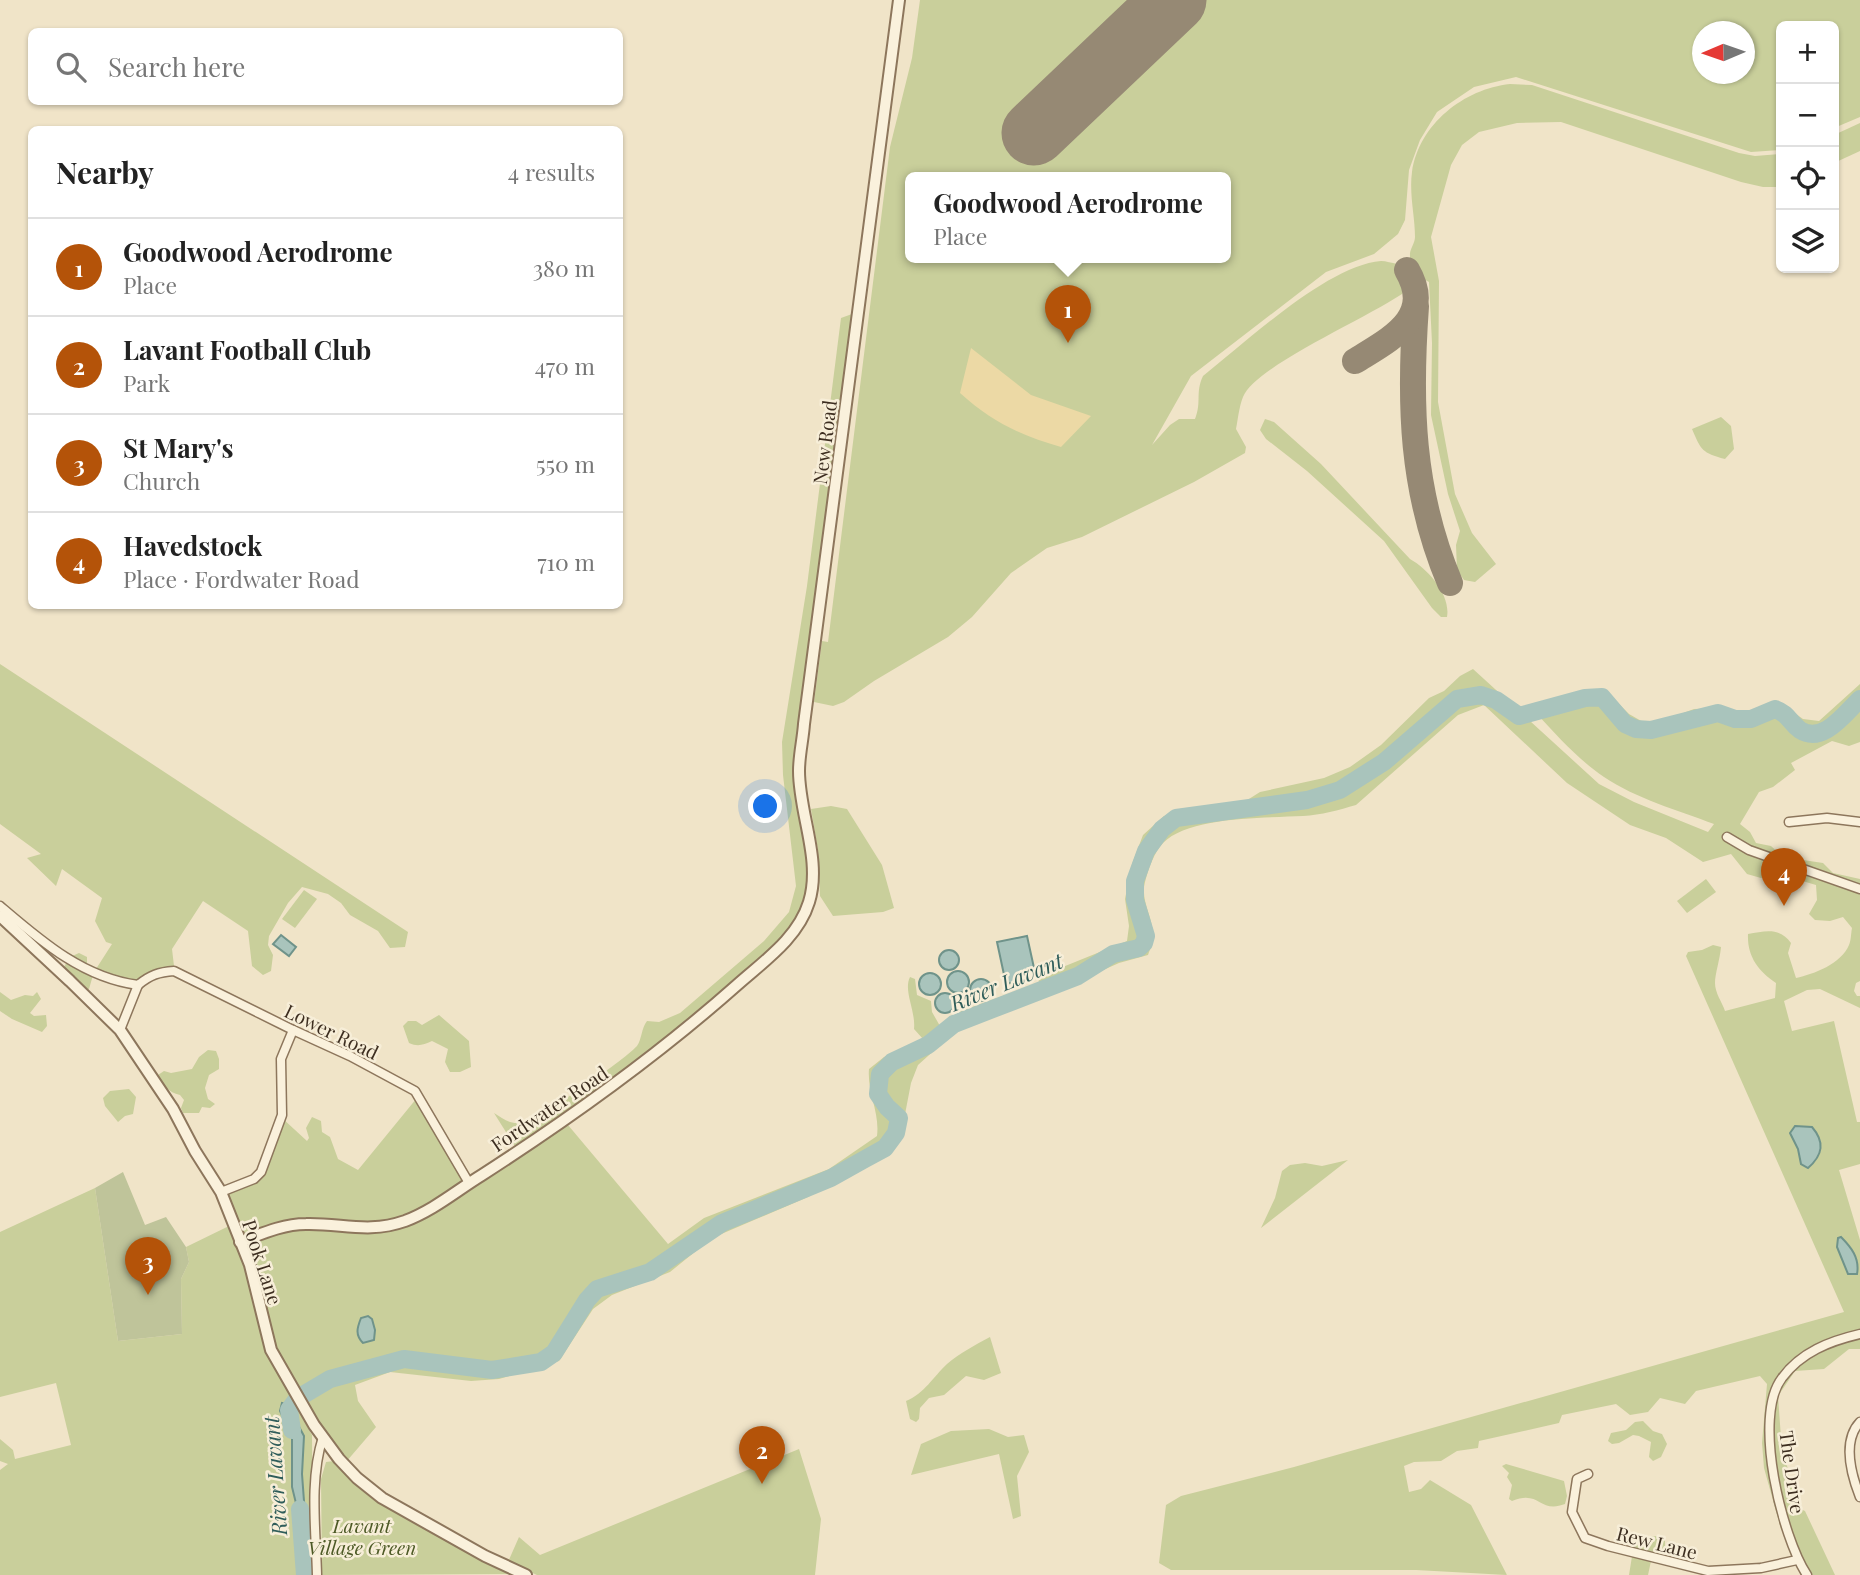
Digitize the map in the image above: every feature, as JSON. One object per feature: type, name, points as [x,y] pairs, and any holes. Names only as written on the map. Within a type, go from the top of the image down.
[{"type":"street","name":"New Road","points":[[813,888],[811,852],[799,772],[899,0]]},
{"type":"street","points":[[1789,822],[1827,818],[1860,822]]},
{"type":"street","points":[[1727,837],[1749,850],[1860,889]]},
{"type":"street","name":"Fordwater Road","points":[[240,1242],[283,1226],[304,1224],[382,1228],[436,1207],[556,1127],[676,1038],[782,946],[800,923],[813,888]]},
{"type":"street","points":[[0,906],[62,956],[111,980],[138,985],[120,1030]]},
{"type":"street","name":"Pook Lane","points":[[0,916],[120,1030],[173,1109],[220,1192],[250,1265],[271,1350],[323,1437],[357,1478],[382,1498],[453,1540],[526,1575]]},
{"type":"street","name":"Lower Road","points":[[138,985],[149,976],[174,971],[350,1056],[415,1091],[469,1183]]},
{"type":"street","points":[[220,1192],[254,1179],[261,1172],[282,1115],[281,1059],[293,1030]]},
{"type":"street","name":"The Drive","points":[[1807,1575],[1797,1560],[1785,1527],[1773,1473],[1769,1431],[1773,1395],[1781,1378],[1804,1356],[1818,1348],[1860,1334]]},
{"type":"street","points":[[1860,1422],[1852,1430],[1849,1445],[1860,1497]]},
{"type":"street","points":[[317,1575],[316,1479],[317,1458],[323,1437]]},
{"type":"street","name":"Rew Lane","points":[[1588,1474],[1577,1479],[1572,1512],[1585,1538],[1708,1570],[1761,1568],[1797,1560]]},
{"type":"green space","points":[[920,0],[1860,0],[1860,117],[1839,126],[1839,21],[1776,21],[1776,150],[1751,152],[1516,77],[1474,87],[1437,112],[1420,140],[1409,170],[1405,220],[1398,234],[1374,254],[1326,272],[1191,376],[1152,445],[1179,419],[1195,419],[1203,376],[1288,307],[1337,276],[1360,266],[1381,261],[1397,264],[1407,276],[1406,291],[1292,356],[1252,384],[1243,397],[1236,429],[1246,447],[1245,453],[1194,482],[1082,537],[1047,548],[1011,573],[972,617],[948,637],[844,702],[833,706],[814,702],[822,641],[828,642],[890,147],[912,58]]},
{"type":"green space","points":[[1510,84],[1532,85],[1739,153],[1755,156],[1776,154],[1776,187],[1741,182],[1561,122],[1517,123],[1479,132],[1462,145],[1451,165],[1431,237],[1439,281],[1438,402],[1455,494],[1472,533],[1496,564],[1475,582],[1464,580],[1457,570],[1456,545],[1460,531],[1448,494],[1431,415],[1429,282],[1415,271],[1410,258],[1415,237],[1411,180],[1416,155],[1434,124],[1461,101],[1493,87]]},
{"type":"green space","points":[[1860,123],[1860,151],[1839,161],[1839,147],[1839,133]]},
{"type":"green space","points":[[852,314],[794,773],[806,853],[808,888],[805,902],[796,923],[780,941],[671,1034],[618,1077],[516,1148],[494,1113],[509,1122],[519,1123],[544,1112],[580,1089],[637,1046],[647,1021],[659,1022],[680,1013],[764,941],[789,912],[796,886],[783,775],[782,742],[807,586],[841,318]]},
{"type":"green space","points":[[1721,417],[1731,426],[1734,449],[1725,459],[1703,450],[1692,429]]},
{"type":"green space","points":[[1265,419],[1274,422],[1321,464],[1410,559],[1431,576],[1442,592],[1447,617],[1441,617],[1432,608],[1384,541],[1307,471],[1266,439],[1260,430]]},
{"type":"green space","points":[[0,664],[408,932],[405,947],[390,948],[378,931],[350,915],[341,903],[328,894],[302,887],[288,903],[269,936],[268,945],[273,955],[271,971],[263,975],[252,966],[248,931],[203,901],[172,949],[174,966],[148,972],[138,981],[114,977],[96,969],[112,944],[106,942],[95,921],[102,898],[62,869],[56,886],[27,858],[41,854],[0,824]]},
{"type":"green space","points":[[1473,669],[1599,784],[1634,802],[1708,832],[1714,824],[1644,798],[1604,777],[1577,756],[1537,714],[1606,691],[1629,714],[1643,722],[1659,722],[1694,709],[1720,708],[1737,714],[1753,713],[1776,700],[1803,719],[1819,721],[1860,684],[1860,742],[1849,746],[1832,741],[1791,763],[1795,770],[1773,787],[1759,792],[1740,824],[1750,832],[1756,843],[1771,846],[1783,857],[1823,863],[1833,873],[1860,879],[1860,981],[1856,983],[1854,991],[1860,996],[1860,1008],[1820,989],[1807,990],[1784,1001],[1792,1031],[1834,1021],[1857,1122],[1860,1122],[1860,1164],[1839,1170],[1860,1240],[1860,1349],[1849,1349],[1824,1369],[1795,1371],[1778,1396],[1781,1438],[1796,1507],[1805,1511],[1835,1575],[1801,1575],[1799,1548],[1793,1538],[1781,1529],[1764,1468],[1762,1443],[1767,1384],[1760,1376],[1696,1391],[1685,1404],[1660,1398],[1648,1412],[1630,1415],[1616,1404],[1562,1415],[1559,1423],[1479,1441],[1478,1448],[1457,1451],[1441,1461],[1414,1462],[1404,1466],[1409,1492],[1421,1489],[1430,1480],[1471,1505],[1507,1575],[1416,1570],[1171,1570],[1159,1563],[1166,1505],[1181,1496],[1294,1467],[1844,1312],[1686,956],[1688,952],[1713,945],[1721,947],[1715,983],[1725,1011],[1775,998],[1776,983],[1755,962],[1749,949],[1748,934],[1772,931],[1787,938],[1791,943],[1788,953],[1796,978],[1819,971],[1840,958],[1849,945],[1852,928],[1843,917],[1830,921],[1815,920],[1809,914],[1817,900],[1816,885],[1782,875],[1761,878],[1747,874],[1731,854],[1703,862],[1666,838],[1630,825],[1567,783],[1484,705],[1458,715],[1356,805],[1310,815],[1209,823],[1175,834],[1157,851],[1145,882],[1144,895],[1153,938],[1148,955],[1119,963],[958,1029],[918,1065],[911,1083],[901,1135],[885,1153],[808,1197],[712,1238],[670,1272],[612,1295],[593,1309],[559,1361],[499,1379],[471,1381],[390,1372],[355,1385],[358,1401],[376,1427],[346,1462],[325,1437],[273,1349],[223,1193],[254,1180],[282,1118],[307,1141],[309,1138],[306,1128],[312,1117],[321,1121],[322,1132],[330,1137],[338,1159],[358,1170],[421,1093],[472,1178],[512,1159],[568,1125],[668,1244],[704,1218],[829,1169],[877,1136],[869,1069],[884,1057],[923,1039],[914,1029],[908,988],[910,977],[915,979],[917,995],[931,1001],[932,1012],[940,1026],[961,1011],[1039,983],[1038,977],[1127,941],[1129,926],[1125,899],[1132,864],[1143,835],[1164,816],[1241,804],[1260,792],[1324,778],[1350,767],[1381,745],[1429,698],[1444,691],[1460,676]]},
{"type":"green space","points":[[831,806],[847,809],[882,865],[894,908],[883,912],[833,916],[820,896],[818,850],[811,809]]},
{"type":"green space","points":[[1706,879],[1716,892],[1687,913],[1677,901]]},
{"type":"green space","points":[[304,890],[317,899],[295,928],[282,919]]},
{"type":"green space","points":[[79,953],[87,957],[87,966],[93,975],[89,989],[84,990],[64,967],[70,957]]},
{"type":"green space","points":[[0,992],[11,1000],[25,995],[33,996],[37,992],[41,999],[30,1013],[34,1016],[46,1015],[47,1026],[42,1032],[0,1011]]},
{"type":"green space","points":[[439,1015],[469,1041],[471,1067],[460,1072],[450,1072],[445,1062],[448,1049],[432,1041],[420,1045],[409,1043],[403,1026],[408,1021],[416,1021],[422,1025]]},
{"type":"green space","points":[[208,1050],[216,1051],[219,1059],[219,1069],[209,1075],[205,1088],[208,1099],[215,1104],[210,1108],[202,1107],[199,1113],[183,1113],[181,1108],[184,1100],[167,1088],[158,1075],[164,1071],[171,1073],[192,1069],[199,1057]]},
{"type":"green space","points":[[129,1089],[136,1097],[133,1114],[118,1122],[105,1106],[103,1098],[110,1091]]},
{"type":"green space","points":[[1348,1160],[1261,1228],[1275,1198],[1282,1171],[1290,1165],[1305,1163],[1322,1166]]},
{"type":"green space","points":[[123,1172],[145,1225],[166,1217],[186,1247],[189,1262],[181,1279],[182,1334],[118,1341],[95,1188]]},
{"type":"green space","points":[[95,1188],[118,1341],[182,1334],[181,1279],[189,1262],[186,1247],[229,1226],[246,1267],[266,1353],[312,1435],[313,1575],[0,1575],[0,1470],[8,1464],[0,1461],[0,1439],[13,1450],[15,1459],[71,1445],[56,1383],[0,1397],[0,1232]]},
{"type":"green space","points":[[990,1337],[1001,1373],[984,1380],[966,1376],[944,1395],[929,1398],[920,1408],[916,1422],[910,1419],[906,1401],[924,1389],[952,1360]]},
{"type":"green space","points":[[1643,1421],[1653,1431],[1662,1434],[1667,1444],[1661,1457],[1653,1461],[1649,1457],[1651,1442],[1639,1436],[1633,1435],[1619,1443],[1612,1444],[1608,1441],[1611,1433],[1626,1430],[1635,1422]]},
{"type":"green space","points":[[989,1429],[1008,1437],[1024,1435],[1029,1452],[1017,1476],[1021,1516],[1013,1519],[999,1454],[911,1475],[921,1444],[951,1431]]},
{"type":"green space","points":[[799,1449],[821,1519],[815,1575],[537,1575],[508,1562],[519,1537],[540,1555]]},
{"type":"green space","name":"Lavant Village Green","points":[[334,1461],[383,1502],[431,1533],[508,1574],[322,1575],[321,1479],[326,1462]]},
{"type":"green space","points":[[1506,1464],[1564,1481],[1567,1496],[1565,1504],[1550,1506],[1534,1499],[1509,1499],[1512,1485],[1507,1477],[1509,1473],[1502,1466]]},
{"type":"green space","points":[[1656,1536],[1665,1540],[1665,1550],[1651,1561],[1648,1575],[1629,1575],[1634,1544],[1643,1538]]},
{"type":"sand","points":[[971,348],[1031,395],[1091,416],[1061,447],[1032,438],[995,420],[960,393]]},
{"type":"water","points":[[281,935],[296,947],[289,956],[273,944]]},
{"type":"water","points":[[1027,936],[1036,977],[1006,984],[997,942]]},
{"type":"water","points":[[949,950],[956,953],[959,960],[956,967],[949,970],[942,967],[939,960],[942,953]]},
{"type":"water","points":[[958,971],[966,974],[969,982],[966,990],[958,993],[950,990],[947,982],[950,974]]},
{"type":"water","points":[[926,973],[934,973],[941,980],[941,988],[934,995],[926,995],[919,988],[919,980]]},
{"type":"water","points":[[981,979],[989,982],[992,990],[989,998],[981,1001],[973,998],[970,990],[973,982]]},
{"type":"water","points":[[945,993],[952,996],[955,1003],[952,1010],[945,1013],[938,1010],[935,1003],[938,996]]},
{"type":"water","points":[[1795,1126],[1812,1127],[1819,1138],[1819,1153],[1808,1168],[1801,1164],[1798,1149],[1790,1133]]},
{"type":"water","points":[[1841,1237],[1856,1258],[1857,1274],[1848,1274],[1837,1247],[1838,1238]]},
{"type":"water","points":[[368,1316],[372,1319],[375,1330],[374,1340],[363,1343],[358,1328],[361,1318]]},
{"type":"water","points":[[282,1403],[287,1404],[304,1436],[302,1474],[306,1528],[303,1532],[292,1487],[292,1438],[280,1411]]},
{"type":"waterway","name":"River Lavant","points":[[292,1430],[289,1410],[298,1398],[330,1379],[404,1359],[492,1370],[541,1362],[554,1353],[587,1300],[597,1289],[650,1272],[722,1223],[831,1178],[885,1148],[896,1133],[899,1118],[878,1094],[880,1074],[892,1062],[928,1045],[954,1024],[1078,976],[1113,954],[1139,948],[1144,943],[1146,936],[1135,900],[1135,881],[1146,851],[1162,829],[1176,818],[1307,800],[1340,790],[1384,762],[1457,699],[1481,695],[1496,700],[1519,716],[1585,698],[1602,697],[1625,724],[1636,729],[1651,730],[1718,713],[1735,719],[1751,719],[1775,709],[1800,730],[1809,734],[1833,725],[1860,699]]},
{"type":"waterway","name":"River Lavant","points":[[300,1509],[305,1575]]},
{"type":"taxiway","points":[[1355,361],[1394,335],[1412,314],[1416,301],[1407,270]]},
{"type":"taxiway","points":[[1416,306],[1413,412],[1420,481],[1427,515],[1450,583]]},
{"type":"runway","points":[[1034,133],[1174,0]]},
{"type":"place","name":"Goodwood Aerodrome","points":[[1068,343]]},
{"type":"place","name":"Havedstock","points":[[1784,906]]},
{"type":"place","name":"St Mary's","points":[[148,1295]]},
{"type":"place","name":"Lavant Football Club","points":[[762,1484]]}]
